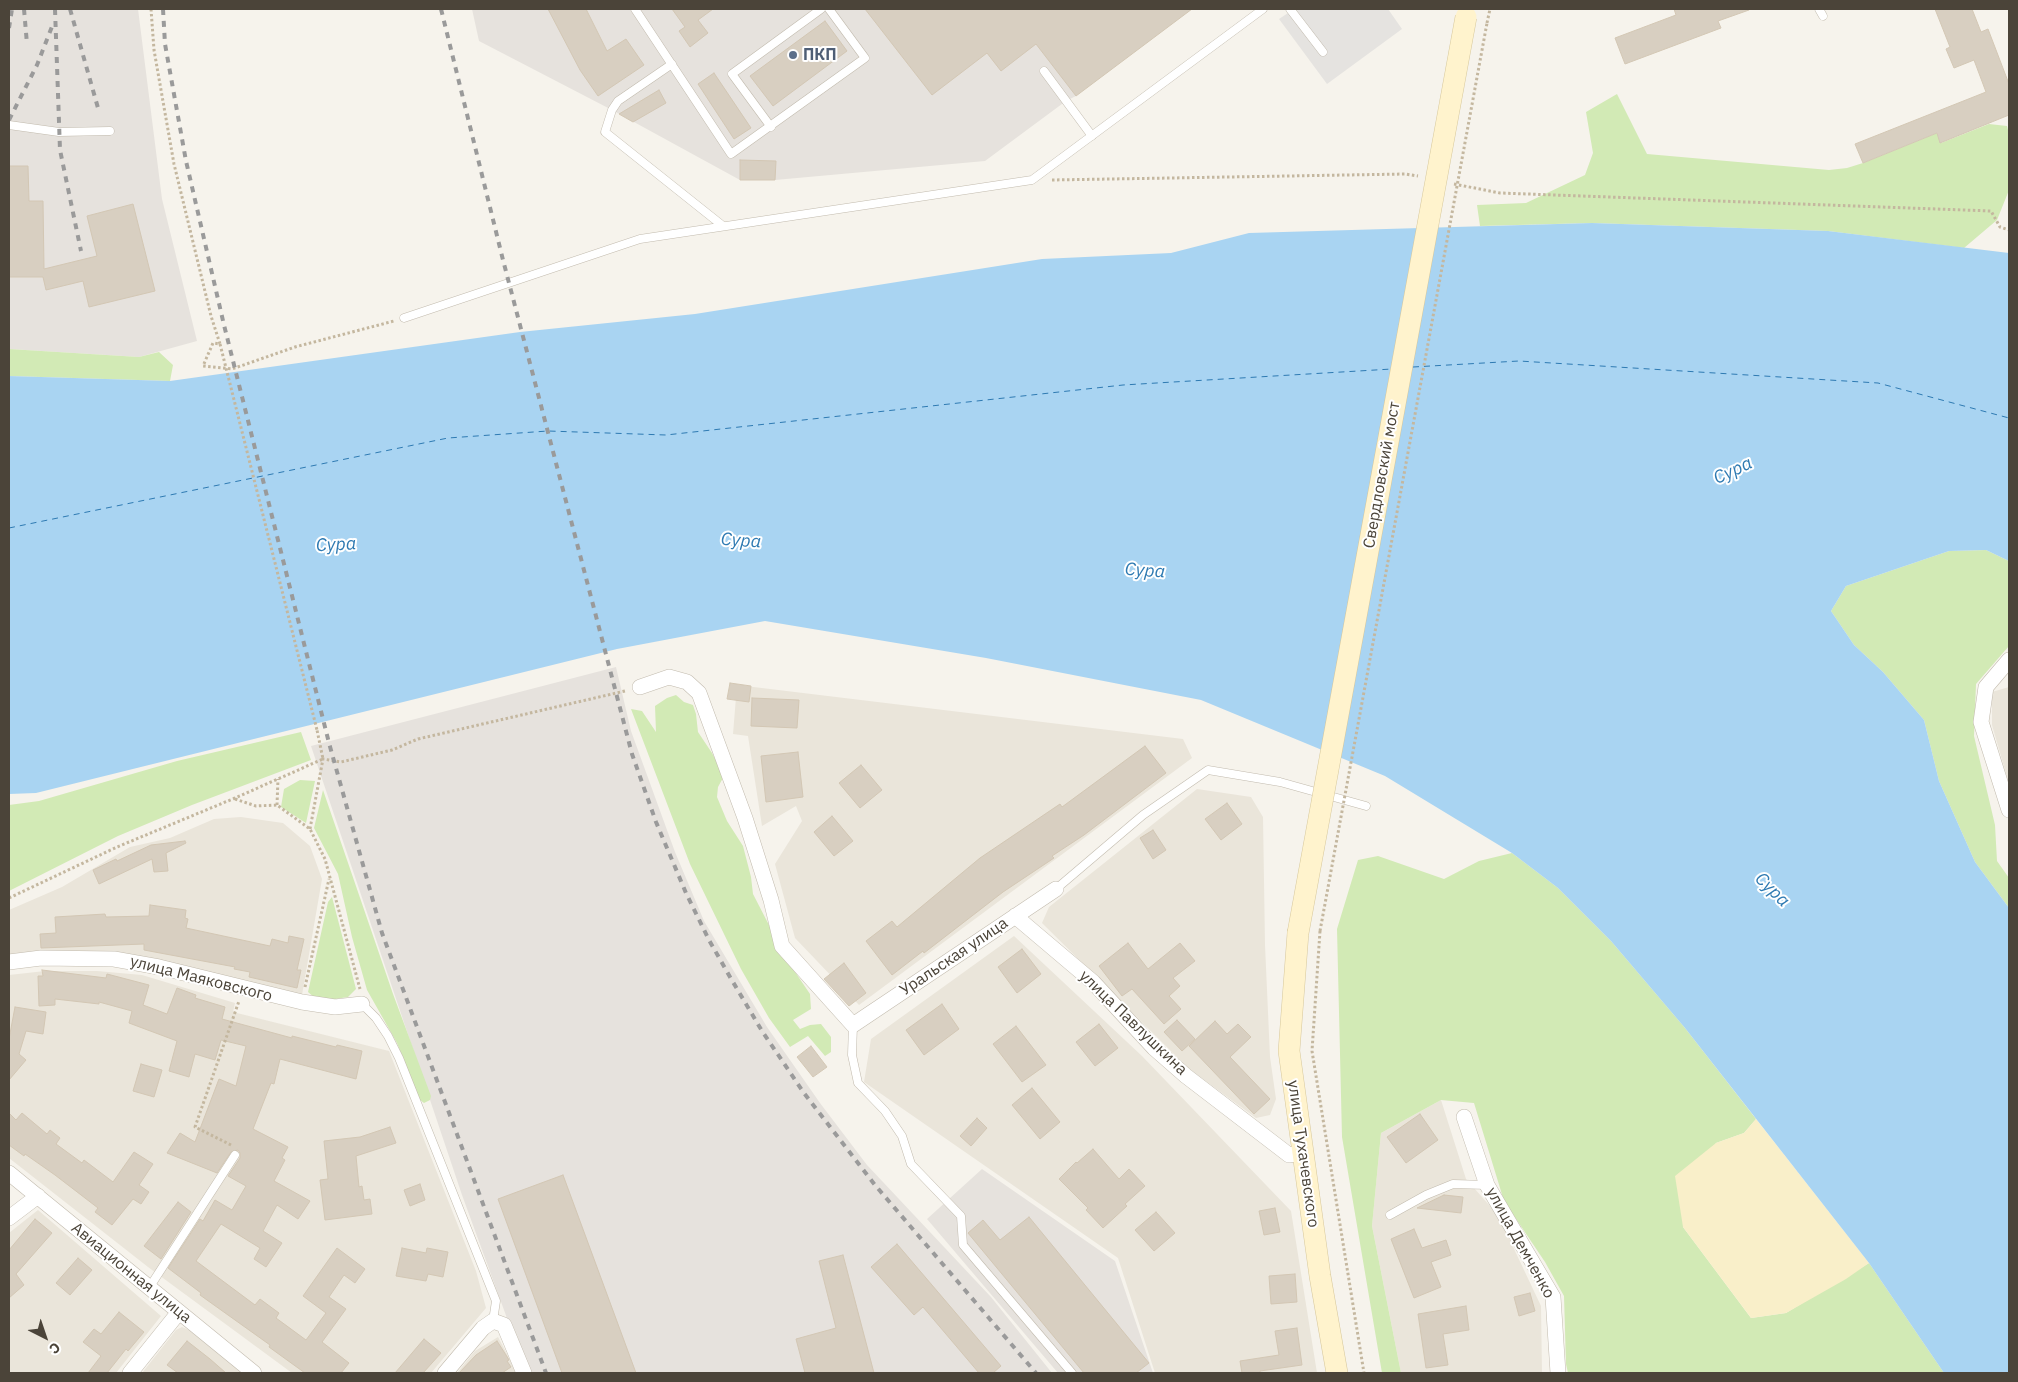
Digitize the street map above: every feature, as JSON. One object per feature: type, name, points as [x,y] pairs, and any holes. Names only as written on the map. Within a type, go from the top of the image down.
[{"type":"main road","name":"Свердловский мост","points":[[1298,933],[1467,13]]},
{"type":"main road","name":"улица Тухачевского","points":[[1298,933],[1289,1051],[1320,1276],[1337,1373]]},
{"type":"street","points":[[2009,660],[1986,687],[1981,722],[2009,810]]},
{"type":"street","points":[[640,687],[669,677],[687,682],[699,692],[745,818],[771,900],[782,946],[853,1025]]},
{"type":"street","name":"Уральская улица","points":[[853,1025],[1056,889]]},
{"type":"street","name":"улица Павлушкина","points":[[1015,916],[1093,982],[1154,1048],[1186,1076],[1289,1155],[1303,1153]]},
{"type":"street","name":"улица Маяковского","points":[[9,962],[41,958],[114,959],[159,967],[302,1002],[335,1007],[362,1004]]},
{"type":"street","name":"улица Демченко","points":[[1464,1116],[1487,1185],[1553,1297],[1558,1373]]},
{"type":"street","name":"Авиационная улица","points":[[9,1173],[254,1373]]},
{"type":"street","points":[[9,1218],[38,1196]]},
{"type":"street","points":[[130,1373],[179,1312]]},
{"type":"street","points":[[445,1373],[488,1325],[504,1325],[524,1373]]},
{"type":"lane","points":[[635,9],[731,154],[864,58],[829,9]]},
{"type":"lane","points":[[770,127],[732,74],[821,9]]},
{"type":"lane","points":[[404,318],[640,238],[1032,180],[1263,9]]},
{"type":"lane","points":[[1290,9],[1323,52]]},
{"type":"lane","points":[[1819,9],[1823,16]]},
{"type":"lane","points":[[672,64],[618,101],[612,110],[605,132],[723,226]]},
{"type":"lane","points":[[1044,71],[1092,136]]},
{"type":"lane","points":[[9,125],[59,132],[110,131]]},
{"type":"lane","points":[[1056,889],[1143,815],[1208,770],[1280,782],[1366,806]]},
{"type":"lane","points":[[362,1004],[376,1018],[399,1058],[496,1301],[488,1325]]},
{"type":"lane","points":[[853,1025],[852,1055],[858,1084],[890,1117],[902,1136],[911,1164],[961,1216],[963,1245],[1072,1373]]},
{"type":"lane","points":[[149,1288],[235,1155]]},
{"type":"lane","points":[[1390,1215],[1426,1195],[1453,1184],[1487,1185]]},
{"type":"path","points":[[151,9],[154,50],[174,164],[317,730],[322,759],[310,829]]},
{"type":"path","points":[[1364,1373],[1312,1051],[1320,931],[1490,9]]},
{"type":"path","points":[[1032,180],[1405,174]]},
{"type":"path","points":[[1500,193],[1991,211],[2000,227],[2009,230]]},
{"type":"path","points":[[220,344],[213,343],[203,366],[232,369],[295,347],[404,318]]},
{"type":"path","points":[[9,898],[117,847],[235,798],[322,759],[341,762],[350,760],[392,750],[418,739],[640,687]]},
{"type":"path","points":[[277,806],[278,779]]},
{"type":"path","points":[[235,798],[256,806],[277,806],[310,829],[324,859],[359,985],[362,1004]]},
{"type":"path","points":[[302,1002],[329,878]]},
{"type":"path","points":[[235,1155],[231,1145],[195,1127],[243,989]]},
{"type":"shaded area","points":[[9,9],[138,9],[162,199],[197,341],[139,357],[9,349]]},
{"type":"shaded area","points":[[472,9],[1192,9],[985,161],[775,180],[740,180],[612,110],[479,41]]},
{"type":"shaded area","points":[[1294,9],[1388,9],[1402,29],[1327,84],[1279,19]]},
{"type":"shaded area","points":[[616,667],[631,731],[675,852],[704,921],[767,1027],[820,1103],[867,1165],[991,1297],[1052,1373],[527,1373],[462,1195],[311,746]]},
{"type":"shaded area","points":[[737,685],[1183,739],[1192,758],[859,1005],[795,938],[775,864],[802,821],[796,806],[762,826],[748,736],[733,734]]},
{"type":"shaded area","points":[[2009,687],[2009,784],[1992,725],[1992,692]]},
{"type":"shaded area","points":[[1197,789],[1251,797],[1263,817],[1265,945],[1270,1057],[1276,1099],[1270,1115],[1256,1118],[1188,1068],[1042,923],[1049,907]]},
{"type":"shaded area","points":[[241,817],[283,823],[310,846],[322,879],[302,995],[157,959],[93,953],[9,957],[9,910],[62,887],[130,847],[170,838],[214,819]]},
{"type":"shaded area","points":[[1014,936],[1142,1056],[1291,1211],[1317,1373],[1155,1373],[1118,1258],[864,1082],[871,1039]]},
{"type":"shaded area","points":[[45,971],[97,971],[142,975],[235,1003],[233,1012],[389,1051],[476,1271],[486,1308],[431,1373],[292,1373],[148,1267],[9,1158],[9,975]]},
{"type":"shaded area","points":[[1441,1100],[1466,1179],[1498,1215],[1541,1306],[1542,1373],[1401,1373],[1372,1226],[1381,1133]]},
{"type":"shaded area","points":[[982,1169],[1115,1261],[1153,1373],[1058,1373],[927,1219]]},
{"type":"shaded area","points":[[38,1210],[161,1316],[116,1373],[9,1373],[9,1233]]},
{"type":"shaded area","points":[[182,1327],[189,1330],[243,1373],[142,1373],[176,1330]]},
{"type":"shaded area","points":[[498,1337],[517,1373],[457,1373],[475,1351]]},
{"type":"green space","points":[[1617,94],[1647,154],[1829,170],[1847,168],[1863,163],[1937,133],[1941,143],[1989,124],[2007,126],[2009,134],[2009,190],[1997,220],[1964,248],[1828,231],[1592,223],[1480,226],[1477,205],[1526,203],[1585,175],[1593,153],[1586,112]]},
{"type":"green space","points":[[9,349],[139,357],[159,352],[173,365],[170,381],[9,376]]},
{"type":"green space","points":[[1986,550],[2009,561],[2009,646],[1976,684],[1974,736],[1995,825],[1997,861],[2009,878],[2009,908],[1975,862],[1939,781],[1924,720],[1883,672],[1854,645],[1831,611],[1846,586],[1949,551]]},
{"type":"green space","points":[[676,695],[684,702],[693,705],[698,732],[724,776],[718,787],[717,797],[727,821],[743,846],[751,877],[753,894],[787,960],[810,994],[811,1009],[793,1020],[800,1029],[810,1025],[821,1024],[831,1037],[831,1052],[825,1056],[808,1036],[790,1047],[769,1018],[741,969],[690,864],[631,709],[642,711],[656,732],[655,706],[667,698]]},
{"type":"green space","points":[[301,732],[311,760],[192,805],[118,836],[9,891],[9,805],[39,801],[177,761]]},
{"type":"green space","points":[[300,780],[315,781],[306,823],[281,807],[284,789]]},
{"type":"green space","points":[[323,790],[393,994],[431,1096],[430,1100],[424,1103],[420,1100],[397,1043],[367,990],[352,937],[338,874],[314,828]]},
{"type":"green space","points":[[1512,853],[1558,888],[1611,941],[1685,1028],[1756,1119],[1744,1133],[1716,1143],[1683,1227],[1751,1318],[1786,1313],[1869,1263],[1944,1373],[1568,1373],[1566,1364],[1564,1296],[1545,1262],[1504,1201],[1474,1103],[1441,1100],[1381,1133],[1372,1226],[1401,1373],[1382,1373],[1342,1137],[1337,929],[1358,860],[1378,856],[1444,879],[1479,861]]},
{"type":"green space","points":[[332,897],[356,989],[348,997],[329,1000],[316,999],[308,992],[328,902]]},
{"type":"sand","points":[[1756,1119],[1869,1263],[1846,1279],[1786,1313],[1751,1318],[1683,1227],[1675,1176],[1716,1143],[1744,1133]]},
{"type":"water","name":"Сура","points":[[1592,223],[1828,231],[2009,253],[2009,561],[1986,550],[1949,551],[1846,586],[1831,611],[1854,645],[1883,672],[1924,720],[1939,781],[1975,862],[2009,908],[2009,1373],[1944,1373],[1869,1263],[1685,1028],[1611,941],[1558,888],[1512,853],[1385,776],[1201,700],[986,658],[765,621],[617,649],[36,793],[9,794],[9,376],[170,381],[520,332],[695,314],[1042,259],[1171,253],[1249,233]]},
{"type":"building","points":[[548,9],[586,9],[607,51],[626,39],[644,65],[598,96],[580,70]]},
{"type":"building","points":[[672,9],[713,9],[698,20],[708,33],[690,47],[679,31],[685,27]]},
{"type":"building","points":[[865,9],[1192,9],[1076,96],[1036,44],[1001,71],[987,53],[932,95]]},
{"type":"building","points":[[1674,9],[1749,10],[1718,21],[1721,28],[1625,64],[1615,38],[1676,15]]},
{"type":"building","points":[[1935,9],[1972,9],[1981,32],[1988,29],[2009,84],[2009,115],[1940,143],[1937,133],[1863,163],[1855,144],[1986,92],[1974,60],[1954,68],[1946,49],[1950,47]]},
{"type":"building","points":[[825,21],[847,51],[773,106],[750,76]]},
{"type":"building","points":[[714,73],[751,128],[734,139],[698,84]]},
{"type":"building","points":[[659,90],[666,103],[633,122],[619,114]]},
{"type":"building","points":[[740,160],[776,161],[775,180],[740,180]]},
{"type":"building","points":[[9,166],[28,166],[29,201],[43,201],[44,269],[97,256],[87,216],[133,204],[155,291],[89,307],[83,281],[46,290],[43,277],[9,277]]},
{"type":"building","points":[[730,683],[751,686],[749,702],[727,699]]},
{"type":"building","points":[[752,698],[799,700],[797,728],[751,726]]},
{"type":"building","points":[[1145,746],[1166,773],[1084,835],[1052,856],[1054,858],[1003,892],[924,953],[923,951],[892,975],[866,941],[892,921],[897,927],[980,858],[1060,804],[1062,807]]},
{"type":"building","points":[[798,752],[803,797],[766,802],[761,756]]},
{"type":"building","points":[[861,765],[882,790],[860,808],[839,783]]},
{"type":"building","points":[[1227,803],[1242,824],[1221,840],[1205,819]]},
{"type":"building","points":[[832,816],[853,841],[834,856],[814,832]]},
{"type":"building","points":[[1153,830],[1166,850],[1153,859],[1140,838]]},
{"type":"building","points":[[185,841],[186,843],[166,853],[168,871],[154,872],[152,859],[99,884],[93,870],[151,845]]},
{"type":"building","points":[[150,905],[186,910],[185,918],[188,919],[186,928],[270,946],[272,939],[288,943],[289,936],[304,939],[297,970],[301,970],[297,988],[249,977],[250,972],[234,969],[235,967],[144,950],[144,944],[41,948],[40,934],[56,933],[55,917],[105,914],[106,917],[149,916]]},
{"type":"building","points":[[1128,943],[1148,969],[1180,943],[1195,961],[1173,978],[1180,986],[1169,996],[1181,1009],[1164,1024],[1132,989],[1122,996],[1099,966]]},
{"type":"building","points":[[1022,949],[1041,974],[1017,993],[998,967]]},
{"type":"building","points":[[844,963],[866,993],[849,1006],[824,979]]},
{"type":"building","points":[[42,970],[106,978],[107,974],[149,985],[143,1005],[167,1014],[177,988],[196,995],[195,998],[225,1007],[222,1019],[292,1038],[292,1036],[336,1047],[337,1045],[362,1051],[356,1079],[280,1059],[274,1084],[271,1083],[253,1129],[288,1147],[282,1158],[285,1160],[274,1181],[310,1201],[298,1219],[277,1205],[263,1231],[282,1243],[266,1267],[254,1259],[260,1248],[221,1224],[196,1261],[255,1305],[260,1299],[279,1313],[276,1318],[306,1340],[326,1313],[303,1296],[337,1248],[365,1269],[355,1283],[344,1275],[329,1297],[346,1309],[322,1342],[349,1363],[341,1373],[305,1373],[269,1347],[270,1345],[200,1295],[201,1293],[168,1268],[200,1219],[203,1221],[215,1200],[232,1210],[246,1186],[228,1176],[240,1158],[238,1150],[231,1152],[217,1173],[167,1153],[180,1133],[195,1142],[219,1079],[236,1086],[246,1046],[221,1040],[215,1060],[195,1054],[189,1077],[169,1071],[177,1041],[129,1023],[132,1011],[99,1002],[99,1004],[55,999],[55,1005],[39,1006],[38,976],[43,976]]},
{"type":"building","points":[[942,1004],[959,1029],[924,1055],[906,1030]]},
{"type":"building","points":[[15,1007],[46,1012],[43,1034],[26,1031],[19,1054],[26,1060],[9,1080],[9,1039]]},
{"type":"building","points":[[1177,1020],[1195,1039],[1182,1051],[1164,1032]]},
{"type":"building","points":[[1215,1021],[1227,1034],[1238,1024],[1251,1037],[1230,1057],[1270,1099],[1254,1114],[1189,1046]]},
{"type":"building","points":[[1099,1024],[1118,1048],[1095,1066],[1076,1042]]},
{"type":"building","points":[[1016,1026],[1046,1065],[1022,1082],[993,1044]]},
{"type":"building","points":[[811,1046],[827,1067],[813,1077],[797,1057]]},
{"type":"building","points":[[141,1064],[162,1070],[154,1097],[133,1091]]},
{"type":"building","points":[[1032,1088],[1060,1122],[1040,1139],[1012,1105]]},
{"type":"building","points":[[9,1113],[16,1120],[22,1113],[47,1134],[50,1130],[60,1138],[56,1144],[82,1163],[84,1160],[113,1182],[134,1152],[153,1164],[139,1185],[149,1192],[141,1204],[133,1199],[112,1225],[95,1212],[98,1208],[55,1175],[9,1145]]},
{"type":"building","points":[[1420,1114],[1438,1140],[1406,1163],[1387,1137]]},
{"type":"building","points":[[977,1118],[987,1128],[971,1146],[960,1136]]},
{"type":"building","points":[[390,1127],[396,1143],[356,1156],[359,1187],[362,1186],[364,1200],[370,1199],[372,1214],[325,1220],[320,1180],[328,1179],[324,1141],[360,1137]]},
{"type":"building","points":[[1093,1149],[1119,1179],[1129,1169],[1145,1186],[1103,1228],[1086,1210],[1088,1208],[1059,1179]]},
{"type":"building","points":[[563,1175],[636,1373],[562,1373],[498,1199]]},
{"type":"building","points":[[420,1184],[425,1200],[410,1206],[404,1190]]},
{"type":"building","points":[[1444,1195],[1463,1197],[1461,1213],[1417,1208]]},
{"type":"building","points":[[178,1202],[191,1212],[161,1259],[144,1246]]},
{"type":"building","points":[[1275,1208],[1280,1232],[1264,1235],[1259,1211]]},
{"type":"building","points":[[1156,1212],[1175,1233],[1154,1251],[1135,1230]]},
{"type":"building","points":[[1029,1217],[1149,1363],[1136,1373],[1084,1373],[968,1233],[983,1220],[1000,1240]]},
{"type":"building","points":[[35,1219],[52,1233],[16,1274],[24,1285],[9,1298],[9,1250]]},
{"type":"building","points":[[1414,1229],[1422,1248],[1446,1240],[1451,1255],[1431,1262],[1441,1287],[1414,1298],[1391,1239]]},
{"type":"building","points":[[897,1244],[1001,1366],[993,1373],[979,1373],[923,1307],[914,1315],[871,1267]]},
{"type":"building","points":[[402,1248],[426,1253],[427,1248],[448,1252],[443,1277],[428,1274],[426,1281],[396,1276]]},
{"type":"building","points":[[843,1255],[874,1373],[805,1373],[796,1339],[836,1328],[819,1261]]},
{"type":"building","points":[[78,1258],[92,1270],[70,1295],[56,1283]]},
{"type":"building","points":[[1295,1274],[1297,1302],[1271,1304],[1269,1276]]},
{"type":"building","points":[[1530,1293],[1535,1311],[1519,1316],[1514,1297]]},
{"type":"building","points":[[1466,1306],[1469,1330],[1443,1334],[1448,1365],[1426,1368],[1418,1314]]},
{"type":"building","points":[[119,1312],[144,1332],[128,1351],[126,1349],[107,1373],[88,1373],[101,1356],[83,1342],[94,1329],[101,1334]]},
{"type":"building","points":[[1297,1328],[1302,1365],[1260,1371],[1260,1373],[1242,1373],[1240,1361],[1279,1355],[1275,1331]]},
{"type":"building","points":[[424,1339],[441,1353],[423,1373],[395,1373]]},
{"type":"building","points":[[187,1341],[226,1373],[178,1373],[167,1365]]},
{"type":"building","points":[[497,1341],[509,1360],[507,1361],[511,1367],[502,1373],[459,1373],[476,1355]]},
{"type":"ferry route","points":[[1413,367],[1519,361],[1878,383],[2009,418]]},
{"type":"ferry route","points":[[9,528],[448,438],[548,431],[666,435],[1123,385],[1392,369]]},
{"type":"railway","points":[[9,28],[12,9]]},
{"type":"railway","points":[[24,9],[27,44]]},
{"type":"railway","points":[[55,9],[60,150],[81,251]]},
{"type":"railway","points":[[70,9],[98,108]]},
{"type":"railway","points":[[163,9],[165,44],[186,161],[224,325],[329,743],[382,933],[546,1373]]},
{"type":"railway","points":[[441,9],[503,260],[632,754],[656,822],[686,893],[730,977],[762,1031],[804,1093],[875,1185],[1036,1373]]},
{"type":"railway","points":[[9,120],[37,65],[53,24]]},
{"type":"place","name":"ПКП","points":[[793,55]]}]
